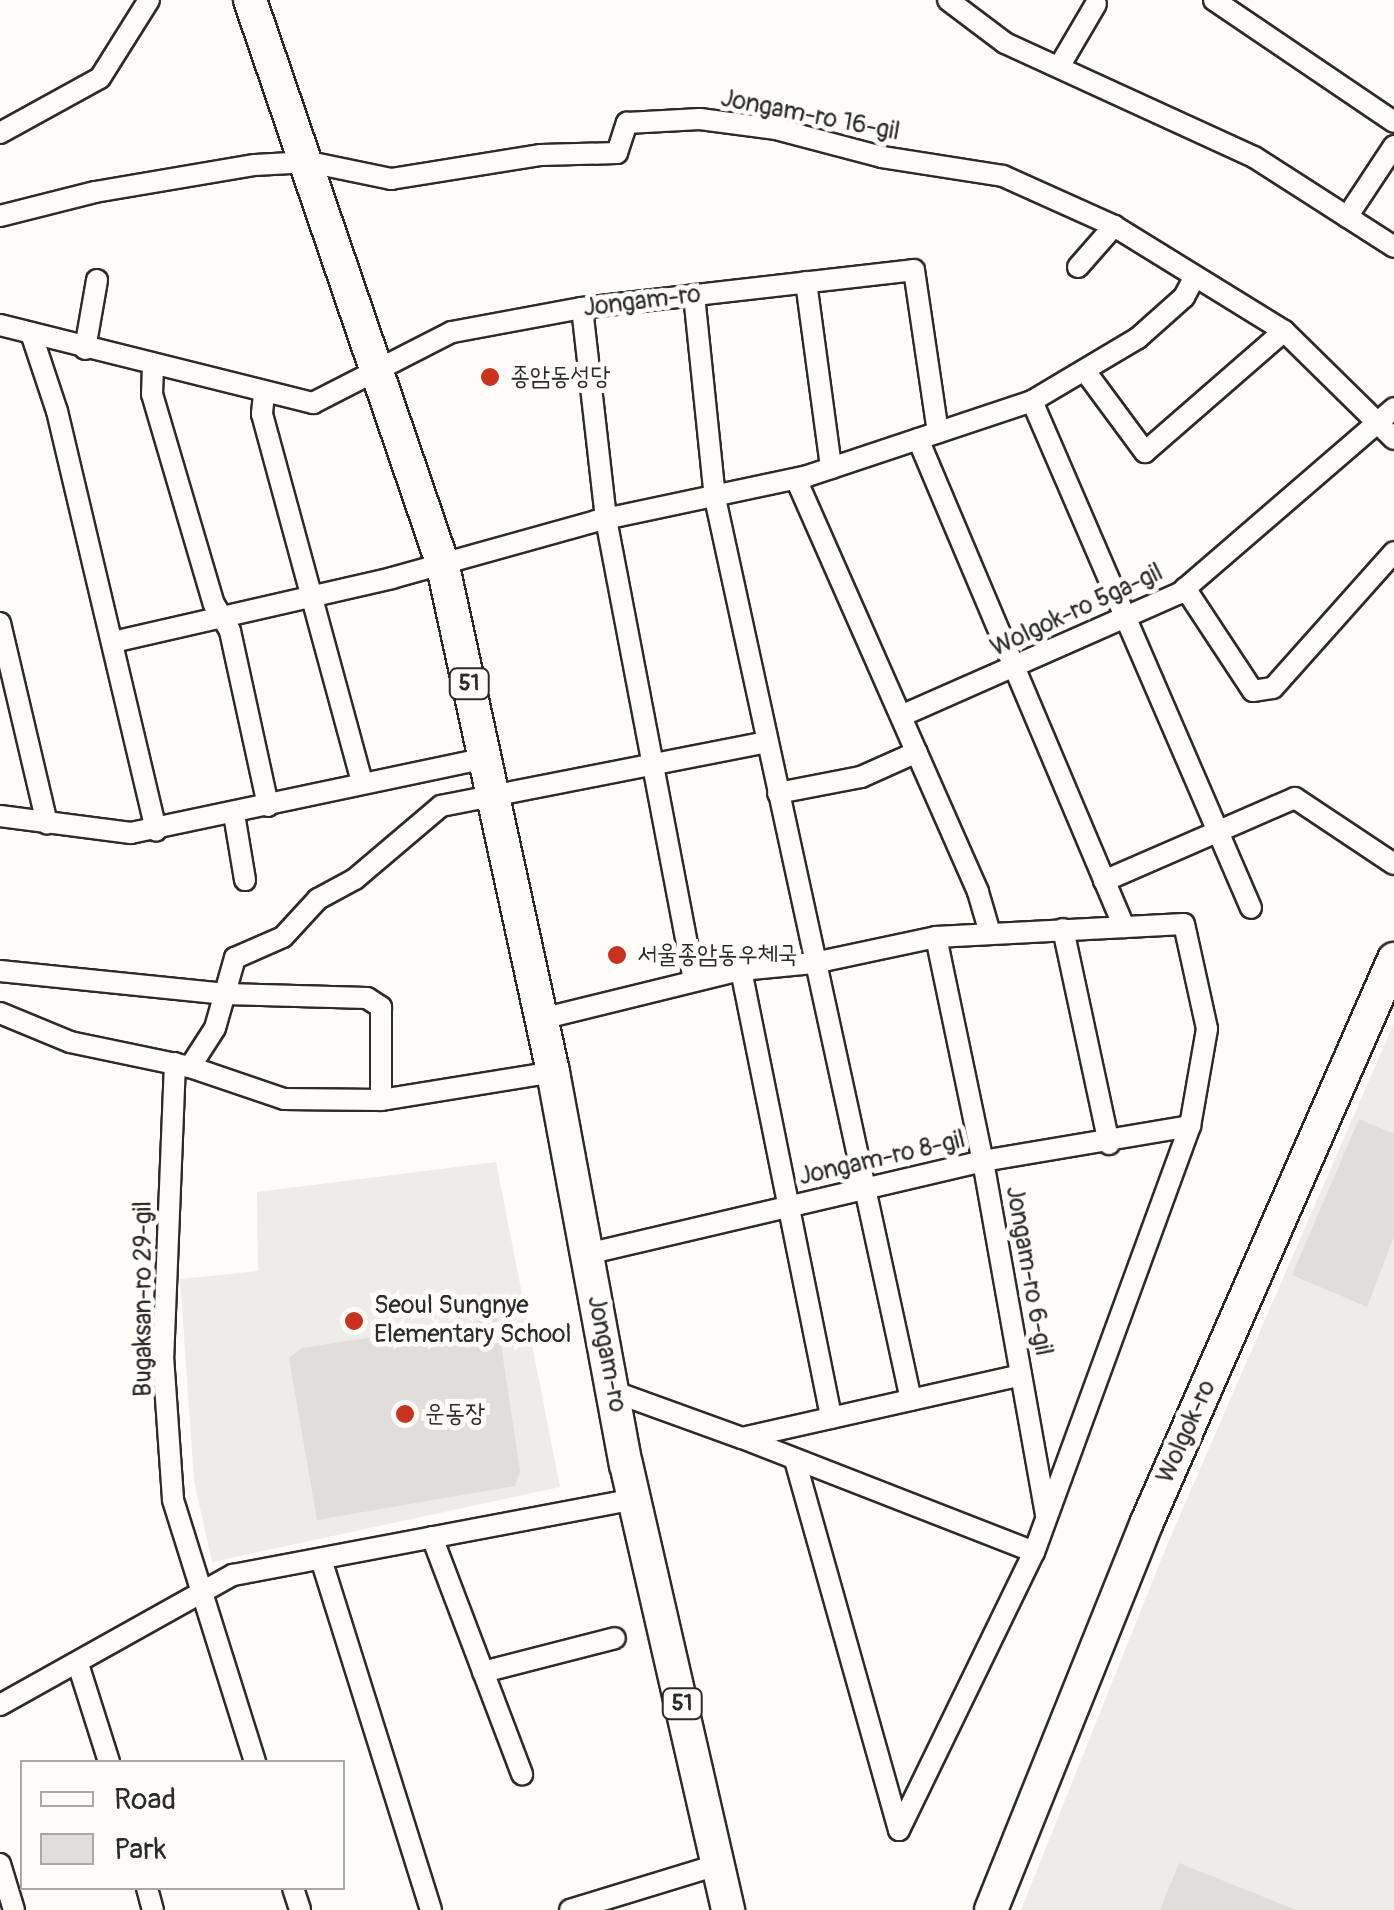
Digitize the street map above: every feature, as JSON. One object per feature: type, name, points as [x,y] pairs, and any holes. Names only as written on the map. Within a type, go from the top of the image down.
[{"type":"main road","name":"Jongam-ro","points":[[252,1],[442,562],[553,1072],[634,1499],[728,1910]]},
{"type":"main road","name":"Wolgok-ro","points":[[990,1910],[1147,1522],[1394,959]]},
{"type":"street","points":[[0,132],[100,78],[148,0]]},
{"type":"street","points":[[948,0],[1005,43],[1254,157],[1394,247]]},
{"type":"street","points":[[1214,0],[1394,122]]},
{"type":"street","points":[[1059,68],[1096,4]]},
{"type":"street","name":"Jongam-ro 16-gil","points":[[309,162],[391,179],[541,156],[617,153],[626,123],[700,119],[1003,176],[1114,226],[1284,331],[1387,414],[1394,439]]},
{"type":"street","points":[[1347,217],[1394,146]]},
{"type":"street","points":[[0,216],[95,192],[309,162]]},
{"type":"street","points":[[1078,267],[1114,226]]},
{"type":"street","name":"Jongam-ro","points":[[377,366],[452,332],[582,308],[914,270],[928,436]]},
{"type":"street","points":[[113,642],[313,596],[606,519],[796,478],[1032,401],[1138,338],[1184,297],[1194,278]]},
{"type":"street","points":[[85,349],[97,280]]},
{"type":"street","points":[[806,282],[831,468]]},
{"type":"street","points":[[694,296],[715,498],[911,1400]]},
{"type":"street","points":[[582,308],[606,519],[694,980]]},
{"type":"street","points":[[0,325],[264,394],[313,402],[377,366]]},
{"type":"street","points":[[1085,371],[1145,452],[1284,331]]},
{"type":"street","points":[[32,333],[113,642],[156,830]]},
{"type":"street","points":[[153,366],[152,394],[221,616],[268,806]]},
{"type":"street","points":[[264,394],[262,414],[362,783]]},
{"type":"street","points":[[1032,401],[1252,908]]},
{"type":"street","name":"Wolgok-ro 5ga-gil","points":[[902,716],[1124,620],[1185,588],[1387,414]]},
{"type":"street","points":[[928,436],[1010,652],[1011,670],[1124,927]]},
{"type":"street","points":[[796,478],[902,716],[990,932]]},
{"type":"street","points":[[1185,588],[1253,691],[1273,688],[1394,552]]},
{"type":"street","points":[[0,623],[47,824]]},
{"type":"street","points":[[182,1065],[216,1028],[234,958],[283,937],[318,898],[355,879],[440,806],[767,742]]},
{"type":"street","points":[[778,792],[861,777],[917,752]]},
{"type":"street","points":[[0,816],[47,824],[156,830],[486,758]]},
{"type":"street","points":[[1104,881],[1294,798],[1394,864]]},
{"type":"street","points":[[234,814],[246,880]]},
{"type":"street","points":[[541,1019],[741,970],[814,963],[936,937],[1184,924],[1207,1029],[1190,1126],[1034,1552],[899,1830],[795,1458]]},
{"type":"street","points":[[1063,929],[1109,1144]]},
{"type":"street","name":"Jongam-ro 6-gil","points":[[742,1438],[1021,1375],[984,1161],[936,937]]},
{"type":"street","points":[[741,970],[831,1418]]},
{"type":"street","points":[[0,971],[226,994],[367,998],[381,1007],[382,1100]]},
{"type":"street","points":[[0,1013],[70,1042],[182,1065],[284,1099],[382,1100],[553,1072]]},
{"type":"street","name":"Bugaksan-ro 29-gil","points":[[182,1065],[164,1356],[173,1500],[254,1760]]},
{"type":"street","name":"Jongam-ro 8-gil","points":[[587,1254],[984,1161],[1109,1144],[1190,1126]]},
{"type":"street","points":[[1021,1375],[1046,1519]]},
{"type":"street","points":[[612,1391],[1034,1552]]},
{"type":"street","points":[[0,1705],[204,1596],[233,1575],[634,1499]]},
{"type":"street","points":[[432,1537],[522,1774]]},
{"type":"street","points":[[321,1559],[431,1910]]},
{"type":"street","points":[[483,1672],[615,1638]]},
{"type":"street","points":[[78,1664],[107,1760]]},
{"type":"street","points":[[0,1864],[14,1910]]},
{"type":"street","points":[[570,1910],[720,1864]]},
{"type":"shaded area","points":[[1394,1023],[1394,1910],[1021,1910],[1167,1545]]},
{"type":"shaded area","name":"Seoul Sungnye Elementary School","points":[[496,1162],[560,1487],[212,1562],[194,1481],[180,1279],[258,1271],[257,1192]]},
{"type":"green space","points":[[1359,1119],[1394,1134],[1394,1236],[1367,1307],[1292,1275]]},
{"type":"green space","name":"운동장","points":[[497,1318],[520,1471],[515,1486],[317,1520],[289,1358],[302,1348]]},
{"type":"green space","points":[[1179,1863],[1296,1910],[1160,1910]]},
{"type":"place","name":"종암동성당","points":[[490,377]]},
{"type":"place","name":"서울종암동우체국","points":[[617,955]]},
{"type":"place","name":"Seoul Sungnye Elementary School","points":[[354,1321]]},
{"type":"place","name":"운동장","points":[[405,1414]]}]
